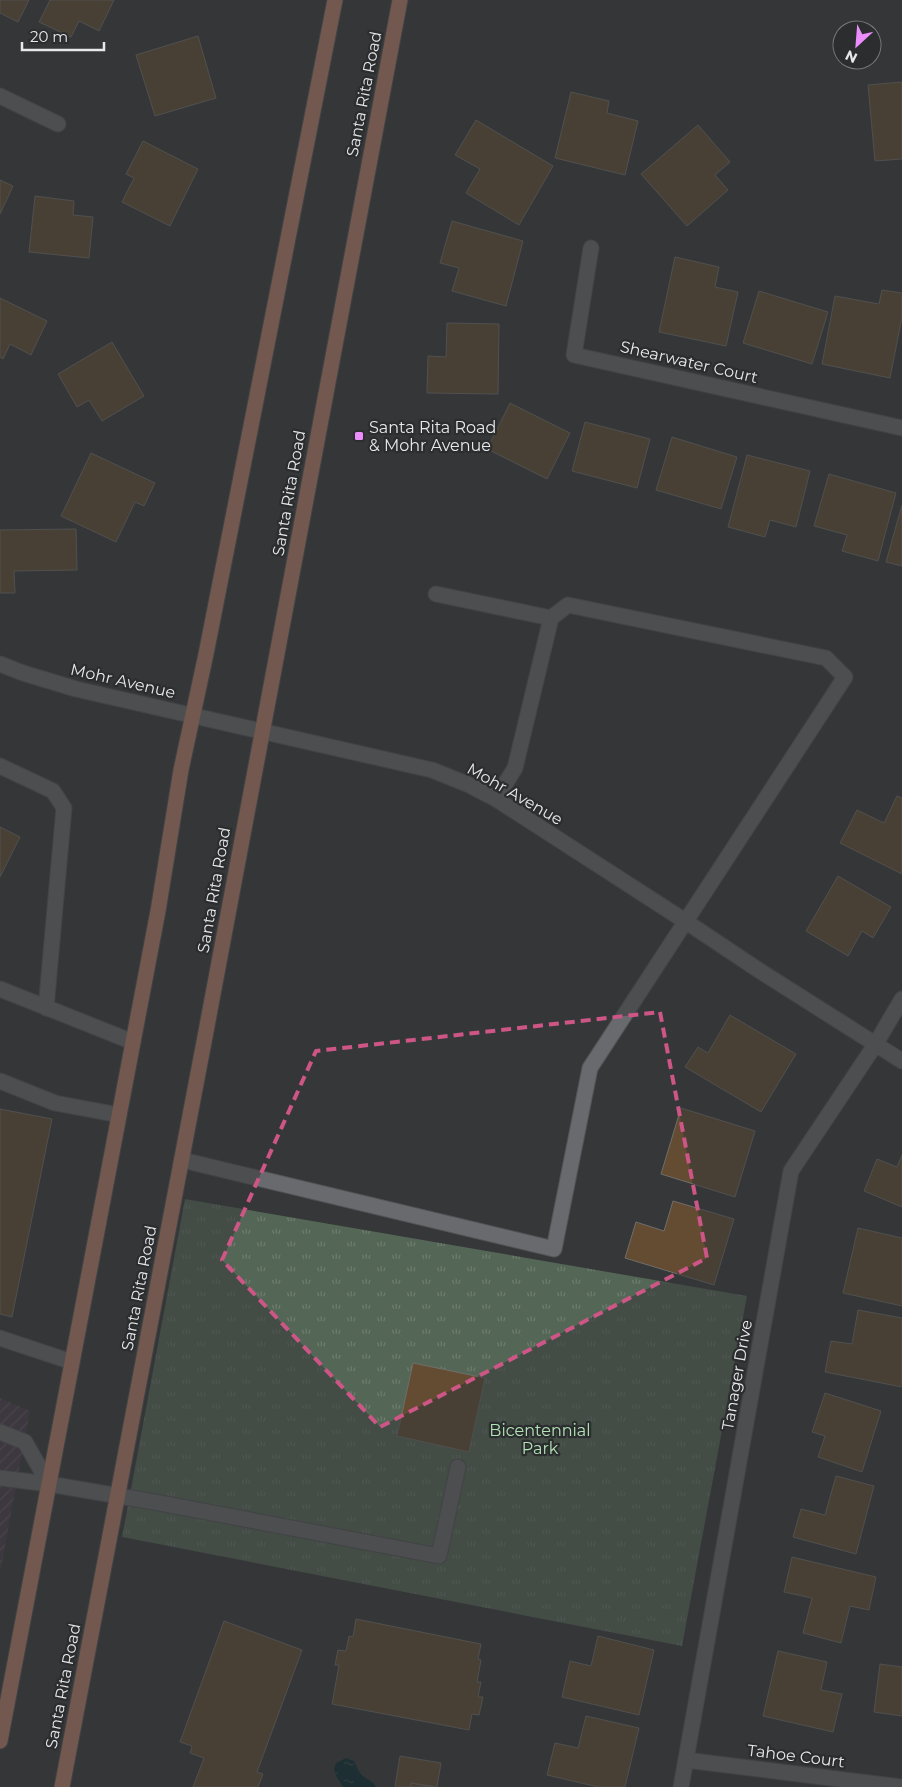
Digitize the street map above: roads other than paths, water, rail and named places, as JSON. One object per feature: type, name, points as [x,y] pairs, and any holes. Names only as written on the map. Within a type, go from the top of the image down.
[{"type":"main road","points":[[0,1741],[158,911],[181,770],[335,0]]},
{"type":"main road","name":"Santa Rita Road","points":[[62,1787],[400,0]]},
{"type":"street","points":[[0,96],[58,124]]},
{"type":"street","name":"Shearwater Court","points":[[591,248],[574,355],[902,428]]},
{"type":"street","points":[[436,594],[550,618]]},
{"type":"street","points":[[182,1160],[554,1249],[590,1068],[845,677],[826,658],[568,605],[550,618],[515,768],[496,799]]},
{"type":"street","name":"Mohr Avenue","points":[[0,664],[76,690],[432,770],[468,784],[496,799],[685,921],[760,972],[902,1061]]},
{"type":"street","points":[[0,766],[53,791],[64,808],[46,1008]]},
{"type":"street","points":[[0,989],[133,1042]]},
{"type":"street","name":"Tanager Drive","points":[[681,1787],[791,1171],[875,1044],[902,998]]},
{"type":"street","points":[[0,1081],[55,1103],[119,1115]]},
{"type":"street","points":[[0,1338],[72,1362]]},
{"type":"street","points":[[0,1432],[24,1442],[49,1484]]},
{"type":"street","points":[[0,1478],[49,1484],[117,1496],[439,1556],[458,1467]]},
{"type":"street","name":"Tahoe Court","points":[[686,1760],[902,1787]]},
{"type":"water","points":[[346,1758],[354,1761],[361,1774],[376,1787],[343,1787],[334,1769],[336,1763]]},
{"type":"place","name":"Santa Rita Road & Mohr Avenue","points":[[359,436]]},
{"type":"park label","name":"Bicentennial Park","points":[[540,1439]]}]
